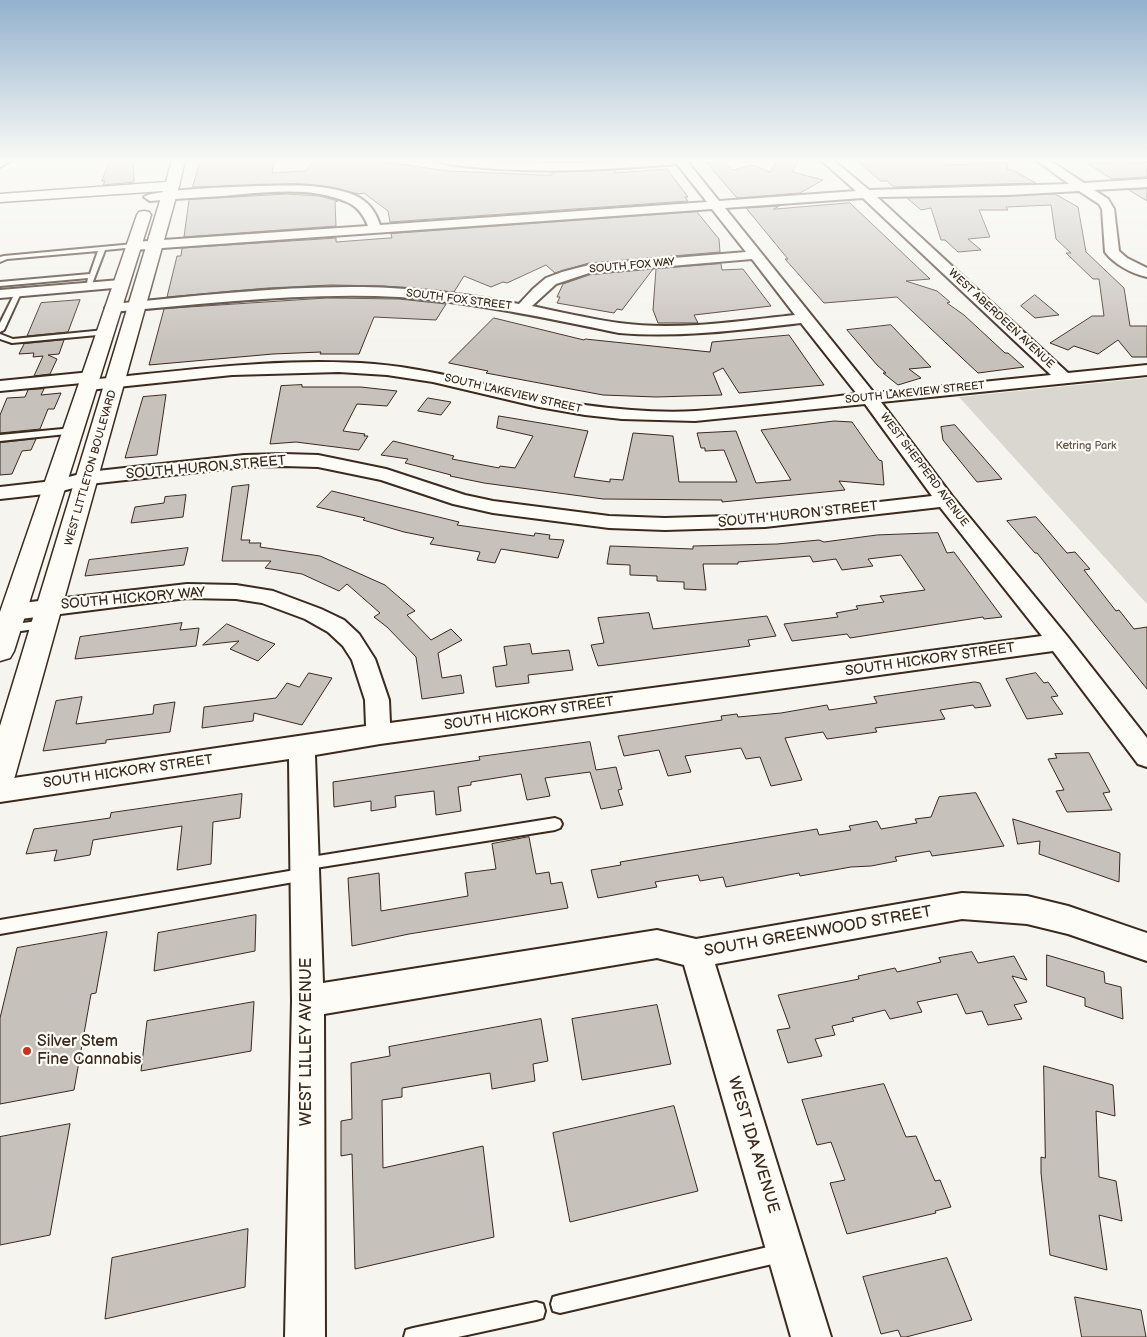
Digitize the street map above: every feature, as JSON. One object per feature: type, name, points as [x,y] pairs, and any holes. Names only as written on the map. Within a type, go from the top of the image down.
[{"type":"main road","name":"WEST LITTLETON BOULEVARD","points":[[5,630],[142,222]]},
{"type":"main road","name":"WEST LITTLETON BOULEVARD","points":[[0,776],[161,222]]},
{"type":"street","points":[[375,222],[376,230]]},
{"type":"street","points":[[134,246],[475,222]]},
{"type":"street","name":"WEST SHEPPERD AVENUE","points":[[728,222],[869,398],[945,500],[1059,642],[1147,757]]},
{"type":"street","name":"WEST ABERDEEN AVENUE","points":[[897,222],[1064,378]]},
{"type":"street","points":[[1109,222],[1112,252],[1122,260],[1147,273]]},
{"type":"street","name":"SOUTH FOX WAY","points":[[523,308],[541,287],[571,273],[589,269],[754,255]]},
{"type":"street","points":[[0,294],[90,282],[120,284]]},
{"type":"street","name":"SOUTH FOX STREET","points":[[112,308],[304,293],[364,291],[435,296],[523,308],[619,328],[663,331],[804,318]]},
{"type":"street","name":"SOUTH LAKEVIEW STREET","points":[[0,386],[90,381],[116,382],[273,366],[335,366],[374,368],[435,377],[540,402],[586,410],[663,416],[714,415],[1147,370]]},
{"type":"street","name":"SOUTH HURON STREET","points":[[0,493],[54,487],[88,478],[244,461],[318,461],[386,475],[460,500],[493,507],[592,520],[665,524],[765,521],[945,500]]},
{"type":"street","name":"SOUTH HICKORY WAY","points":[[5,630],[48,615],[187,591],[236,592],[265,596],[314,614],[336,626],[346,636],[363,659],[377,700],[377,720],[380,734]]},
{"type":"street","name":"SOUTH HICKORY STREET","points":[[0,790],[380,734],[1059,642]]},
{"type":"street","name":"WEST LILLEY AVENUE","points":[[302,747],[308,1001],[305,1337]]},
{"type":"street","name":"SOUTH GREENWOOD STREET","points":[[308,1001],[657,944],[696,954],[962,906],[1027,910],[1068,920],[1147,947]]},
{"type":"street","name":"WEST IDA AVENUE","points":[[696,954],[811,1337]]},
{"type":"lane","points":[[0,260],[6,257],[134,246]]},
{"type":"lane","points":[[0,284],[90,282],[102,249]]},
{"type":"lane","points":[[0,330],[18,293]]},
{"type":"lane","points":[[0,336],[12,341],[105,332]]},
{"type":"lane","points":[[0,438],[73,431]]},
{"type":"lane","points":[[0,927],[555,824]]},
{"type":"lane","points":[[560,1304],[786,1252]]},
{"type":"lane","points":[[412,1337],[536,1311]]},
{"type":"green space","name":"Ketring Park","points":[[1147,378],[1147,604],[959,397]]},
{"type":"building","points":[[186,222],[336,222],[336,226],[184,237]]},
{"type":"building","points":[[552,222],[705,222],[719,239],[720,252],[589,263],[555,273],[546,265],[507,283],[503,282],[491,287],[464,276],[454,292],[383,286],[331,285],[268,288],[167,297],[177,256],[181,256],[182,248],[336,238],[336,242],[392,238],[391,234]]},
{"type":"building","points":[[758,222],[870,222],[930,279],[906,281],[937,291],[950,302],[947,303],[964,315],[1005,353],[1008,353],[1024,367],[978,373],[897,297],[824,303],[785,259],[788,259]]},
{"type":"building","points":[[935,222],[984,222],[990,237],[968,239],[981,250],[958,252],[945,240],[941,240]]},
{"type":"building","points":[[1054,222],[1081,222],[1086,252],[1124,288],[1130,326],[1147,326],[1147,357],[1132,357],[1118,340],[1098,354],[1074,346],[1068,350],[1050,343],[1092,316],[1104,316],[1099,279],[1093,279],[1066,253],[1071,253],[1056,239]]},
{"type":"building","points":[[721,264],[722,270],[743,269],[771,306],[694,315],[698,323],[658,323],[653,310],[656,269]]},
{"type":"building","points":[[653,269],[622,310],[617,309],[614,313],[557,303],[560,297],[557,297],[563,284],[589,275]]},
{"type":"building","points":[[1035,295],[1059,315],[1035,318],[1021,306]]},
{"type":"building","points":[[327,298],[399,299],[446,304],[436,320],[374,317],[359,354],[320,354],[321,352],[273,354],[149,365],[164,309]]},
{"type":"building","points":[[80,300],[68,332],[27,336],[41,303]]},
{"type":"building","points":[[494,318],[584,340],[710,352],[712,342],[789,335],[824,385],[739,393],[723,368],[713,373],[722,395],[656,397],[603,395],[486,373],[488,371],[449,363]]},
{"type":"building","points":[[891,325],[931,367],[909,369],[921,378],[898,385],[883,373],[886,373],[847,330]]},
{"type":"building","points":[[64,340],[59,354],[48,355],[57,359],[50,374],[34,376],[43,356],[33,357],[34,353],[19,354],[24,344]]},
{"type":"building","points":[[302,385],[302,387],[361,387],[397,391],[387,406],[357,404],[343,431],[368,436],[359,450],[296,442],[270,444],[281,386]]},
{"type":"building","points":[[44,389],[41,395],[61,393],[54,409],[48,409],[40,429],[0,433],[0,415],[7,398],[25,397],[28,390]]},
{"type":"building","points":[[166,395],[157,455],[125,458],[143,397]]},
{"type":"building","points":[[428,398],[451,402],[441,415],[418,411]]},
{"type":"building","points":[[499,416],[588,431],[574,477],[610,482],[610,479],[623,480],[633,433],[673,436],[679,482],[737,482],[724,450],[705,451],[705,448],[701,448],[697,433],[736,431],[756,483],[791,480],[761,430],[834,421],[852,422],[879,460],[882,461],[884,485],[839,481],[845,490],[722,502],[722,500],[603,499],[484,483],[450,476],[405,463],[408,459],[381,455],[393,441],[454,456],[452,459],[499,468],[500,466],[515,468],[533,436],[497,428]]},
{"type":"building","points":[[955,425],[1002,479],[977,482],[943,440],[941,427]]},
{"type":"building","points":[[36,439],[31,450],[22,451],[12,474],[0,475],[0,443]]},
{"type":"building","points":[[249,485],[241,540],[250,540],[249,543],[261,543],[260,547],[320,556],[385,585],[415,611],[407,615],[431,640],[451,629],[462,640],[438,653],[442,678],[461,675],[464,693],[422,699],[416,657],[387,627],[374,617],[380,613],[347,584],[339,591],[302,574],[265,568],[271,561],[222,561],[232,487]]},
{"type":"building","points":[[332,491],[459,522],[457,525],[534,536],[535,533],[550,535],[549,539],[564,540],[558,558],[501,549],[495,563],[477,560],[480,552],[430,544],[434,538],[404,532],[363,520],[365,518],[317,507]]},
{"type":"building","points":[[186,495],[183,517],[131,523],[135,507],[164,503],[165,497]]},
{"type":"building","points":[[1036,517],[1067,553],[1075,552],[1090,569],[1084,570],[1116,611],[1119,610],[1134,629],[1147,627],[1147,689],[1037,553],[1007,521]]},
{"type":"building","points":[[938,533],[947,553],[954,552],[1002,617],[984,619],[983,617],[850,638],[847,634],[792,641],[784,624],[838,617],[836,613],[858,609],[856,606],[884,602],[880,596],[925,590],[901,555],[868,559],[873,566],[842,570],[836,559],[813,562],[810,556],[738,562],[738,564],[703,564],[706,590],[684,589],[684,582],[657,581],[657,576],[630,575],[630,565],[607,564],[610,546],[693,549],[693,546],[777,544],[819,540],[824,542],[877,535]]},
{"type":"building","points":[[188,548],[184,565],[85,576],[89,560]]},
{"type":"building","points":[[649,613],[653,629],[767,616],[776,636],[748,640],[750,646],[598,666],[591,645],[604,643],[598,618]]},
{"type":"building","points":[[182,623],[180,630],[199,628],[196,646],[75,659],[80,637]]},
{"type":"building","points":[[227,624],[275,644],[258,661],[230,649],[239,641],[203,645]]},
{"type":"building","points":[[530,644],[532,654],[569,650],[573,670],[528,675],[529,683],[496,687],[493,667],[507,665],[504,647]]},
{"type":"building","points":[[309,673],[332,678],[302,725],[254,713],[253,721],[202,728],[204,707],[276,698],[287,683],[299,687]]},
{"type":"building","points":[[1036,673],[1044,683],[1048,682],[1058,696],[1051,697],[1063,714],[1027,719],[1006,679]]},
{"type":"building","points":[[975,682],[980,683],[991,706],[975,708],[973,705],[940,710],[945,719],[875,728],[877,732],[827,739],[823,732],[785,738],[802,780],[771,786],[760,757],[746,759],[741,748],[685,756],[691,772],[668,776],[659,750],[624,756],[618,736],[722,720],[721,716],[737,714],[738,717],[781,713],[827,705],[829,710],[877,703],[874,697]]},
{"type":"building","points":[[82,697],[76,724],[153,714],[154,705],[175,702],[170,732],[106,740],[106,743],[43,751],[56,701]]},
{"type":"building","points":[[590,742],[596,770],[616,767],[622,789],[618,790],[623,805],[601,809],[590,772],[545,778],[550,796],[527,800],[521,774],[471,782],[471,785],[458,787],[461,811],[436,815],[434,791],[395,796],[396,807],[371,811],[371,801],[334,807],[333,782],[480,760],[479,757]]},
{"type":"building","points":[[1089,753],[1110,792],[1103,793],[1112,810],[1067,812],[1056,791],[1064,790],[1048,759],[1057,758],[1055,754]]},
{"type":"building","points":[[976,793],[1004,846],[932,856],[930,851],[895,857],[897,861],[871,866],[851,867],[800,876],[799,873],[726,887],[723,877],[700,881],[698,875],[655,882],[657,887],[598,898],[591,870],[621,865],[620,862],[817,829],[819,835],[851,830],[849,826],[877,821],[881,829],[917,823],[915,819],[931,817],[939,797]]},
{"type":"building","points":[[242,794],[240,818],[213,822],[211,864],[177,870],[182,826],[93,840],[90,855],[54,861],[57,850],[26,854],[34,829],[110,818],[111,813]]},
{"type":"building","points":[[1013,819],[1120,853],[1119,882],[1039,854],[1040,841],[1018,844]]},
{"type":"building","points":[[529,837],[536,874],[549,872],[551,884],[562,882],[568,908],[409,934],[352,946],[348,878],[379,873],[381,911],[468,896],[465,873],[496,869],[492,844]]},
{"type":"building","points":[[256,915],[255,951],[154,971],[158,933]]},
{"type":"building","points":[[107,932],[96,993],[91,994],[74,1090],[0,1104],[0,1018],[17,948]]},
{"type":"building","points":[[972,952],[978,963],[1014,956],[1027,980],[1012,976],[1027,1002],[1014,1005],[1022,1019],[988,1025],[982,1011],[966,1014],[957,994],[917,1002],[922,1012],[890,1019],[885,1010],[852,1018],[854,1021],[832,1026],[835,1035],[815,1039],[822,1056],[788,1063],[777,1030],[790,1028],[778,995],[859,979],[858,976],[895,968],[897,972],[941,962],[939,958]]},
{"type":"building","points":[[1047,955],[1104,972],[1105,983],[1121,987],[1123,1019],[1085,1006],[1085,998],[1047,986]]},
{"type":"building","points":[[254,1002],[251,1051],[141,1071],[147,1021]]},
{"type":"building","points":[[657,1005],[671,1064],[582,1080],[572,1019]]},
{"type":"building","points":[[541,1019],[548,1061],[533,1064],[535,1081],[492,1089],[490,1073],[402,1088],[402,1097],[382,1100],[383,1168],[483,1146],[494,1237],[355,1269],[352,1154],[341,1156],[341,1121],[352,1119],[351,1063],[390,1056],[389,1047]]},
{"type":"building","points":[[1044,1066],[1113,1085],[1115,1116],[1096,1111],[1099,1177],[1116,1181],[1122,1221],[1099,1215],[1107,1270],[1050,1255],[1041,1173],[1041,1157],[1045,1158]]},
{"type":"building","points":[[884,1084],[906,1137],[916,1136],[935,1181],[940,1180],[951,1207],[935,1211],[936,1213],[847,1234],[830,1183],[845,1180],[831,1142],[817,1145],[802,1100]]},
{"type":"building","points":[[674,1106],[698,1191],[570,1222],[553,1133]]},
{"type":"building","points":[[70,1124],[50,1235],[0,1245],[0,1137]]},
{"type":"building","points":[[248,1229],[245,1287],[105,1319],[112,1258]]},
{"type":"building","points":[[947,1258],[972,1320],[906,1337],[901,1337],[898,1330],[881,1334],[863,1277]]},
{"type":"building","points":[[1075,1297],[1141,1310],[1146,1337],[1082,1337]]},
{"type":"place","name":"Silver Stem Fine Cannabis","points":[[27,1051]]}]
